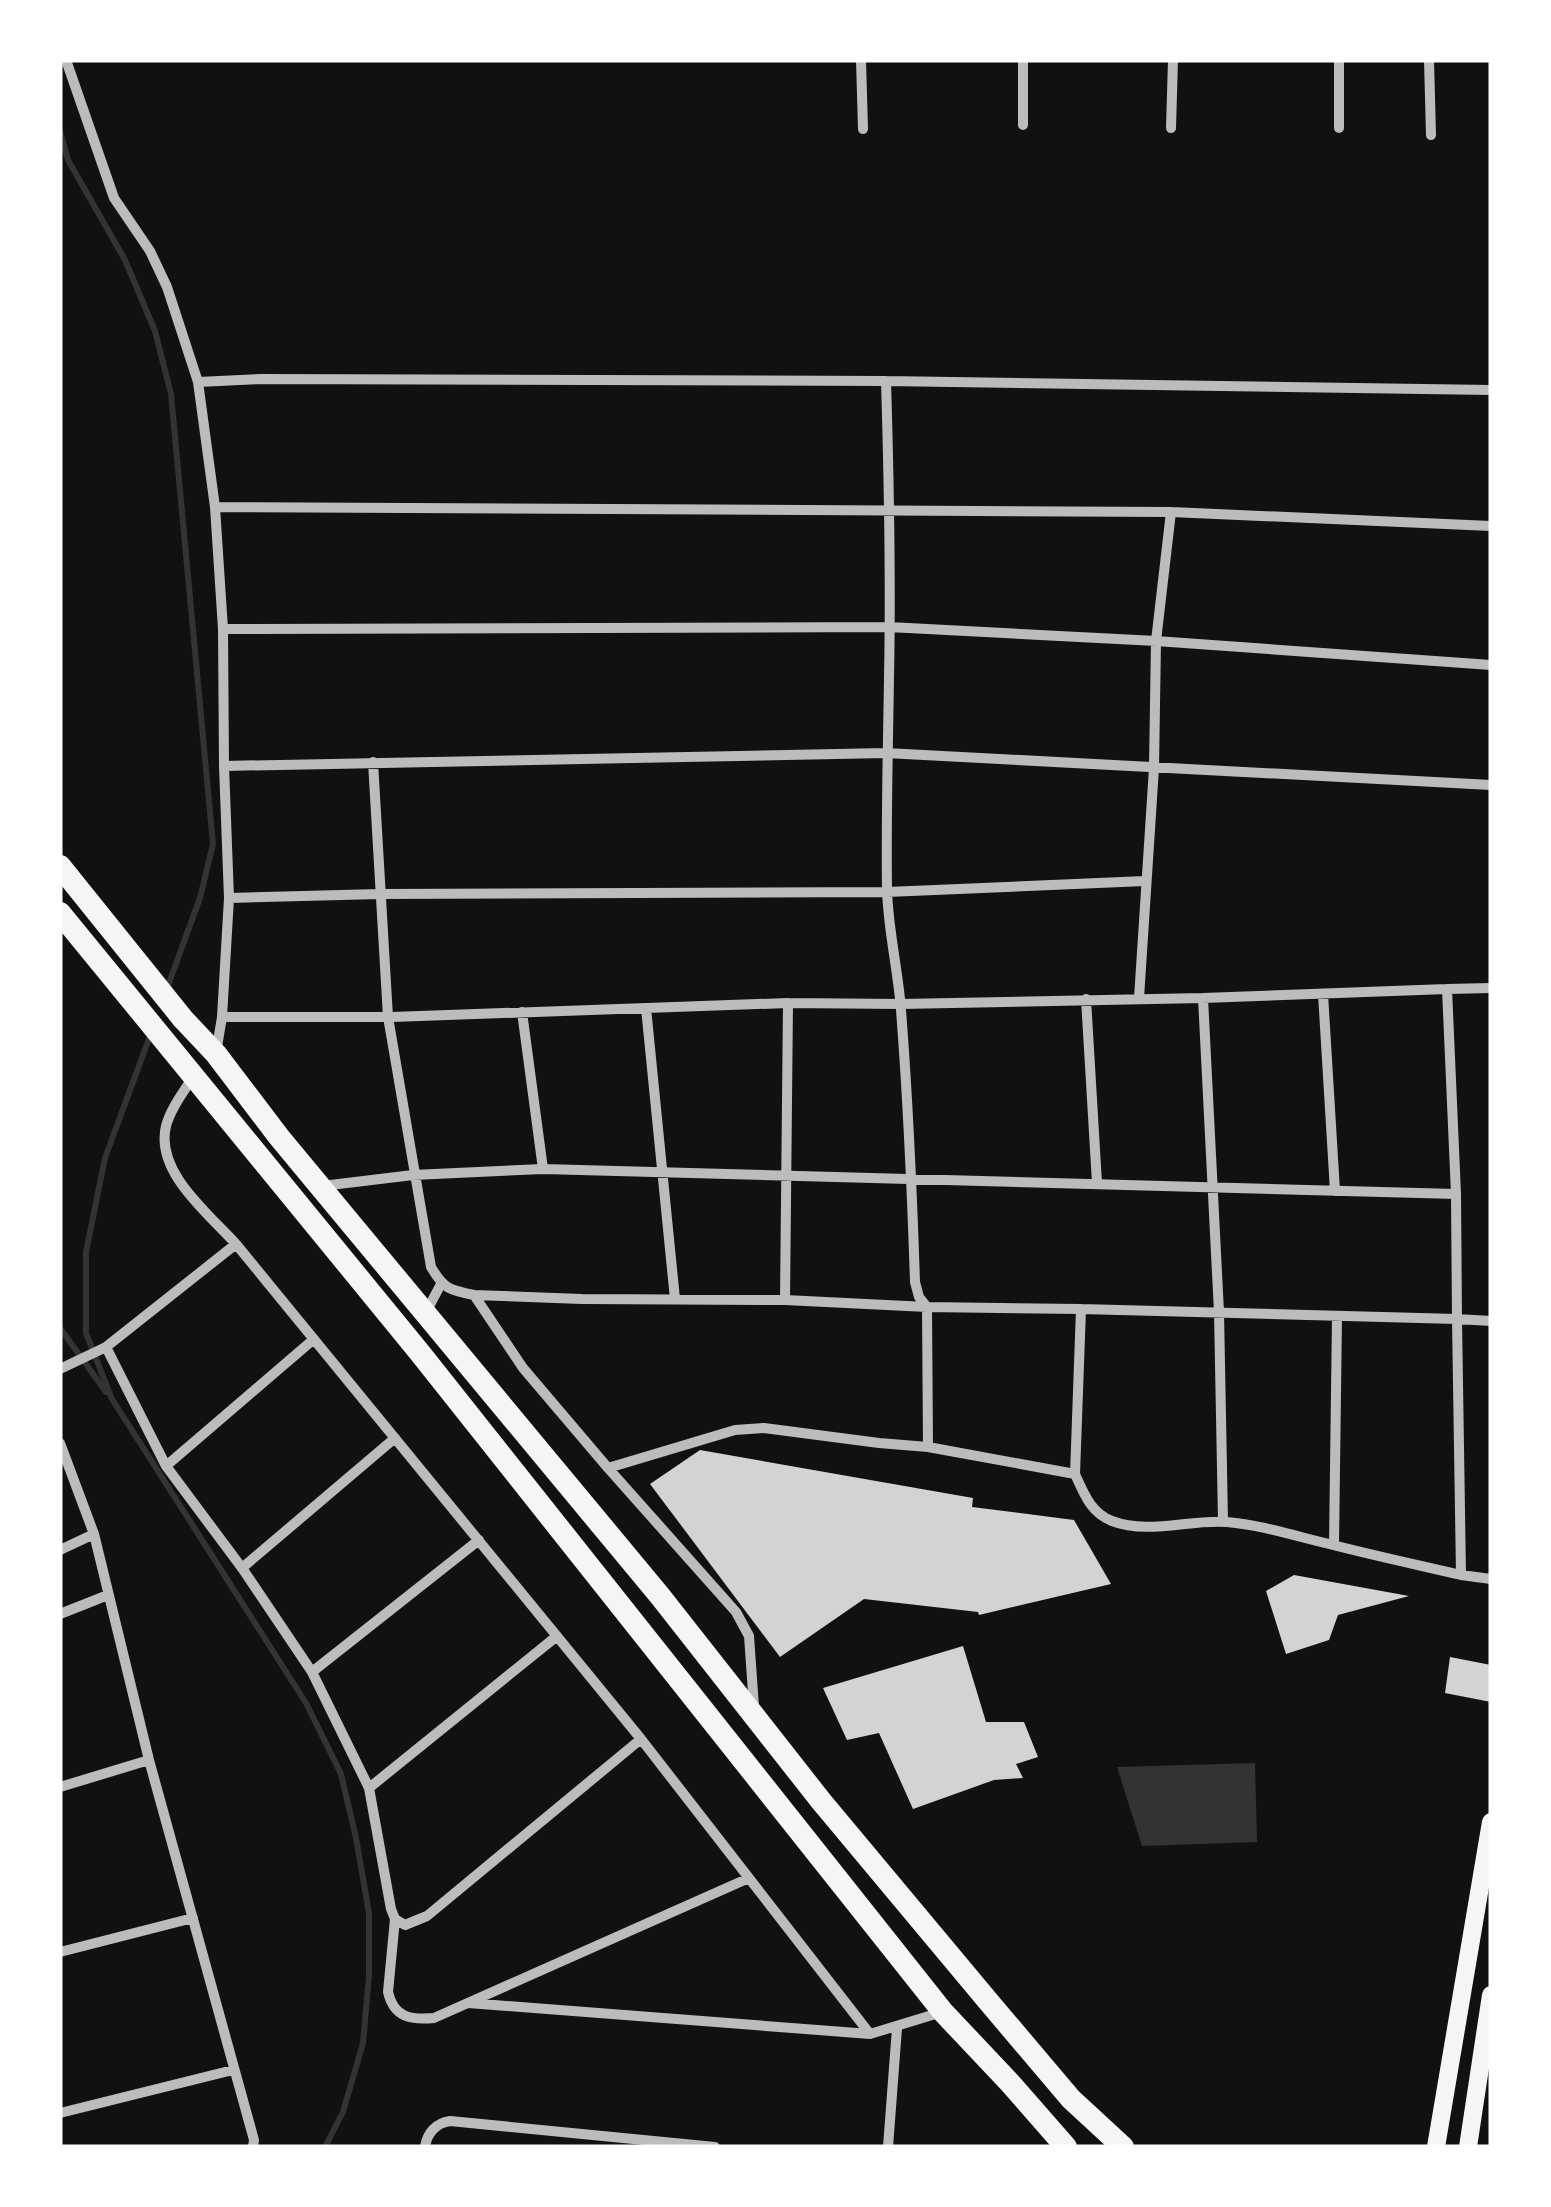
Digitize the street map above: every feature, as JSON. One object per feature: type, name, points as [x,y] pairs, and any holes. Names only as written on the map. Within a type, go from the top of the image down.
[{"type":"highway","points":[[60,866],[660,1596],[821,1801],[1071,2099],[1123,2147]]},
{"type":"highway","points":[[60,913],[420,1353],[943,2012],[1066,2147]]},
{"type":"main road","points":[[1436,2147],[1491,1822]]},
{"type":"main road","points":[[1468,2147],[1485,2068],[1491,1996]]},
{"type":"street","points":[[66,60],[114,198],[150,251],[166,286],[198,382],[215,508],[223,629],[230,898],[216,1054]]},
{"type":"street","points":[[861,60],[863,129]]},
{"type":"street","points":[[1022,60],[1023,125]]},
{"type":"street","points":[[1171,128],[1173,60]]},
{"type":"street","points":[[1339,60],[1340,128]]},
{"type":"street","points":[[1430,60],[1431,135]]},
{"type":"street","points":[[198,382],[261,378],[886,381],[1491,390]]},
{"type":"street","points":[[886,381],[890,512],[888,892],[900,1004],[915,1282],[918,1297],[927,1307],[928,1447]]},
{"type":"street","points":[[215,508],[1171,512],[1491,526]]},
{"type":"street","points":[[1138,998],[1154,768],[1156,642],[1171,512]]},
{"type":"street","points":[[223,629],[889,627],[1491,665]]},
{"type":"street","points":[[224,766],[886,753],[1491,785]]},
{"type":"street","points":[[373,762],[388,1016],[431,1268],[451,1291],[474,1295],[1491,1321]]},
{"type":"street","points":[[230,898],[888,892],[1145,882]]},
{"type":"street","points":[[222,1017],[388,1016],[788,1003],[1203,998],[1491,988]]},
{"type":"street","points":[[1448,989],[1456,1194],[1461,1575]]},
{"type":"street","points":[[1324,994],[1334,1192]]},
{"type":"street","points":[[1203,998],[1219,1312],[1223,1522]]},
{"type":"street","points":[[1086,1000],[1097,1183]]},
{"type":"street","points":[[785,1300],[788,1003]]},
{"type":"street","points":[[646,1008],[676,1299]]},
{"type":"street","points":[[522,1012],[543,1169]]},
{"type":"street","points":[[193,1077],[166,1123],[165,1155],[178,1180],[236,1244],[641,1739],[870,2034]]},
{"type":"street","points":[[321,1186],[414,1175],[543,1169],[1456,1194]]},
{"type":"street","points":[[60,1369],[100,1350],[236,1244]]},
{"type":"street","points":[[425,1314],[441,1284]]},
{"type":"street","points":[[474,1295],[523,1368],[743,1623],[749,1636],[754,1715]]},
{"type":"street","points":[[1081,1309],[1076,1474],[1094,1510],[1108,1520],[1126,1526],[1223,1522],[1260,1527],[1491,1579]]},
{"type":"street","points":[[1334,1546],[1336,1317]]},
{"type":"street","points":[[166,1466],[314,1340]]},
{"type":"street","points":[[100,1350],[166,1466],[242,1568],[312,1672],[369,1788],[395,1919],[388,1992],[395,2010],[402,2016],[416,2020],[434,2018],[749,1878]]},
{"type":"street","points":[[608,1468],[736,1430],[764,1428],[928,1447],[1076,1474]]},
{"type":"street","points":[[242,1568],[395,1438]]},
{"type":"street","points":[[60,1443],[94,1534],[253,2147]]},
{"type":"street","points":[[60,1550],[94,1534]]},
{"type":"street","points":[[312,1672],[478,1540]]},
{"type":"street","points":[[60,1614],[108,1595]]},
{"type":"street","points":[[369,1788],[557,1636]]},
{"type":"street","points":[[395,1919],[405,1925],[427,1916],[641,1739]]},
{"type":"street","points":[[60,1787],[150,1760]]},
{"type":"street","points":[[60,1952],[193,1918]]},
{"type":"street","points":[[468,2003],[870,2034],[943,2012]]},
{"type":"street","points":[[888,2147],[897,2028]]},
{"type":"street","points":[[60,2113],[233,2070]]},
{"type":"street","points":[[425,2147],[432,2130],[450,2121],[638,2143],[716,2147]]},
{"type":"shaded area","points":[[1255,1763],[1257,1842],[1142,1846],[1117,1767]]},
{"type":"building","points":[[700,1450],[973,1498],[972,1507],[1074,1520],[1111,1584],[979,1615],[864,1599],[780,1657],[650,1484]]},
{"type":"building","points":[[1294,1575],[1409,1596],[1338,1615],[1329,1640],[1286,1654],[1266,1591]]},
{"type":"building","points":[[963,1646],[986,1722],[1024,1722],[1038,1757],[1016,1764],[1023,1778],[994,1780],[913,1809],[879,1733],[847,1740],[823,1688]]},
{"type":"building","points":[[1450,1657],[1491,1665],[1491,1702],[1445,1693]]},
{"type":"waterway","points":[[60,131],[68,160],[125,260],[155,331],[171,394],[213,844],[200,898],[166,991]]},
{"type":"waterway","points":[[150,1036],[105,1158],[86,1252],[86,1333],[112,1399],[306,1703],[341,1774],[369,1913],[369,1976],[363,2043],[343,2112],[325,2147]]},
{"type":"waterway","points":[[60,1328],[106,1392]]}]
